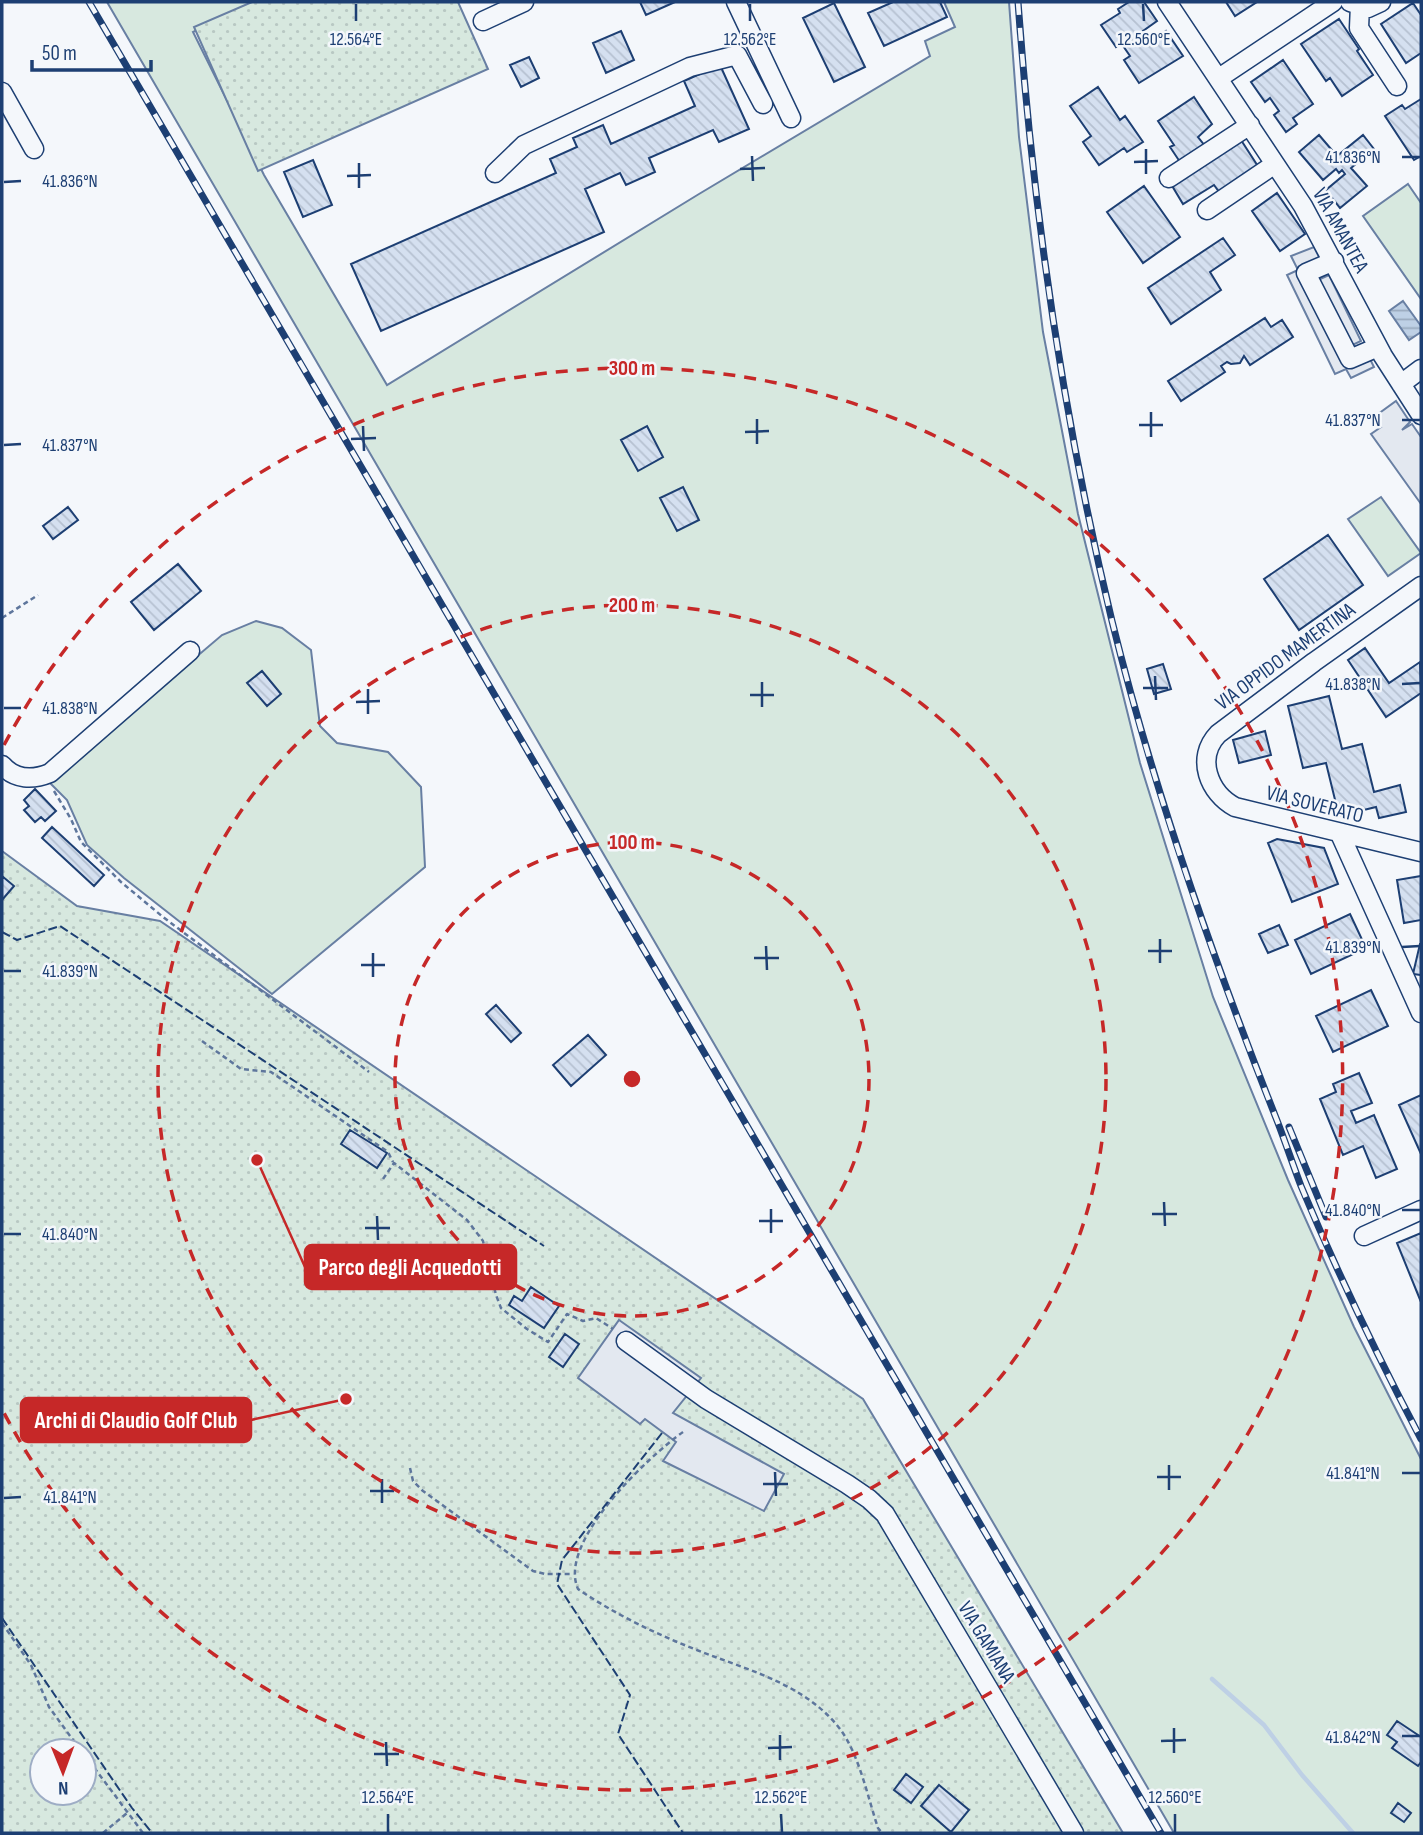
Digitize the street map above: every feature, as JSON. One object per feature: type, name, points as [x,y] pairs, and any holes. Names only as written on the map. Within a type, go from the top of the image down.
[{"type":"street","points":[[482,21],[524,2]]},
{"type":"street","points":[[736,2],[791,118]]},
{"type":"street","name":"VIA AMANTEA","points":[[1167,2],[1311,219],[1378,347],[1421,415]]},
{"type":"street","points":[[1219,78],[1333,2]]},
{"type":"street","points":[[1381,2],[1370,8],[1355,4],[1359,28],[1397,86]]},
{"type":"street","points":[[495,173],[524,145],[690,67],[757,47]]},
{"type":"street","points":[[737,55],[763,104]]},
{"type":"street","points":[[2,92],[34,149]]},
{"type":"street","points":[[1169,178],[1250,124]]},
{"type":"street","points":[[1207,210],[1275,164]]},
{"type":"street","points":[[1334,261],[1306,273],[1350,359],[1378,347]]},
{"type":"street","points":[[1401,384],[1421,369]]},
{"type":"street","name":"VIA OPPIDO MAMERTINA","points":[[1210,781],[1206,755],[1218,734],[1421,586]]},
{"type":"street","points":[[2,765],[21,777],[36,779],[50,774],[190,651]]},
{"type":"street","name":"VIA SOVERATO","points":[[1210,781],[1217,794],[1235,807],[1421,852]]},
{"type":"street","points":[[1340,834],[1421,1013]]},
{"type":"street","points":[[1364,1236],[1421,1210]]},
{"type":"street","name":"VIA GAMIANA","points":[[626,1341],[706,1399],[869,1499],[885,1514],[1074,1833]]},
{"type":"path","points":[[2,618],[38,595]]},
{"type":"path","points":[[36,779],[55,792],[81,842],[121,882],[369,1072]]},
{"type":"path","points":[[202,1041],[241,1069],[271,1072],[388,1152],[394,1163],[467,1220],[483,1241],[501,1308],[527,1329],[548,1342],[567,1314],[583,1321],[596,1318],[610,1326],[626,1341]]},
{"type":"path","points":[[383,1179],[394,1163]]},
{"type":"path","points":[[683,1432],[650,1458],[612,1501],[586,1536],[577,1553],[573,1574],[578,1589],[636,1624],[702,1652],[767,1675],[821,1710],[850,1744],[878,1828],[883,1833]]},
{"type":"path","points":[[410,1468],[413,1481],[423,1491],[533,1571],[573,1574]]},
{"type":"path","points":[[2,1622],[31,1665],[49,1707],[71,1737]]},
{"type":"path","points":[[98,1773],[144,1833]]},
{"type":"path","points":[[103,1833],[127,1813]]},
{"type":"shaded area","points":[[107,2],[257,2],[193,32],[264,175],[387,385],[930,56],[925,41],[955,27],[944,2],[1009,2],[1019,137],[1043,332],[1078,514],[1140,763],[1213,997],[1288,1180],[1354,1327],[1421,1459],[1421,1833],[1174,1833]]},
{"type":"shaded area","points":[[252,2],[458,2],[488,69],[258,171],[194,27]]},
{"type":"shaded area","points":[[1408,184],[1421,203],[1421,299],[1363,216]]},
{"type":"shaded area","points":[[1314,247],[1326,271],[1317,276],[1318,280],[1329,275],[1361,341],[1350,346],[1353,349],[1363,345],[1374,367],[1351,378],[1346,369],[1335,374],[1287,275],[1298,270],[1291,256]]},
{"type":"shaded area","points":[[1396,401],[1410,422],[1402,430],[1412,424],[1421,437],[1421,504],[1371,434],[1381,427],[1374,417]]},
{"type":"shaded area","points":[[1381,497],[1421,553],[1388,576],[1348,519]]},
{"type":"shaded area","points":[[256,621],[282,628],[311,650],[320,726],[337,743],[388,752],[421,787],[425,867],[272,994],[124,878],[87,845],[67,800],[49,782],[222,635]]},
{"type":"shaded area","points":[[2,851],[77,906],[160,921],[863,1399],[1123,1833],[2,1833]]},
{"type":"shaded area","points":[[619,1320],[701,1378],[673,1413],[784,1474],[764,1511],[663,1461],[676,1442],[645,1419],[640,1424],[578,1378]]},
{"type":"water","points":[[1403,301],[1421,326],[1421,332],[1409,340],[1389,311]]},
{"type":"building","points":[[640,2],[675,2],[646,15]]},
{"type":"building","points":[[893,2],[940,2],[947,17],[884,46],[868,13]]},
{"type":"building","points":[[1129,2],[1144,2],[1157,21],[1143,31],[1151,41],[1166,31],[1183,56],[1139,83],[1124,60],[1130,56],[1121,43],[1116,47],[1101,25],[1120,13],[1118,9]]},
{"type":"building","points":[[1226,2],[1257,2],[1235,16]]},
{"type":"building","points":[[834,3],[865,67],[834,82],[803,18]]},
{"type":"building","points":[[1413,3],[1421,15],[1421,53],[1406,63],[1381,24]]},
{"type":"building","points":[[1339,19],[1373,75],[1342,96],[1330,78],[1326,81],[1301,44]]},
{"type":"building","points":[[621,31],[634,60],[606,73],[593,43]]},
{"type":"building","points":[[529,57],[539,78],[521,87],[510,65]]},
{"type":"building","points":[[1283,60],[1313,104],[1293,118],[1297,124],[1286,132],[1274,115],[1279,111],[1270,98],[1265,102],[1251,82]]},
{"type":"building","points":[[720,65],[749,129],[719,142],[713,130],[649,158],[655,172],[626,185],[620,173],[585,189],[604,232],[381,331],[351,264],[556,173],[550,159],[577,147],[573,138],[603,125],[611,144],[695,106],[684,81]]},
{"type":"building","points":[[1098,87],[1120,120],[1125,116],[1143,142],[1127,152],[1124,148],[1099,165],[1083,142],[1091,136],[1070,106]]},
{"type":"building","points":[[1194,97],[1212,124],[1198,137],[1205,146],[1180,162],[1170,147],[1174,145],[1158,121]]},
{"type":"building","points":[[1421,99],[1421,156],[1414,160],[1385,116],[1402,105],[1405,109]]},
{"type":"building","points":[[1319,135],[1337,156],[1363,135],[1374,149],[1351,168],[1367,186],[1340,208],[1326,190],[1345,174],[1336,169],[1323,180],[1299,152]]},
{"type":"building","points":[[1241,140],[1261,171],[1222,196],[1214,185],[1183,204],[1171,184]]},
{"type":"building","points":[[313,160],[332,205],[303,217],[284,172]]},
{"type":"building","points":[[1144,186],[1180,237],[1143,263],[1107,212]]},
{"type":"building","points":[[1277,193],[1305,234],[1280,251],[1252,211]]},
{"type":"building","points":[[1223,238],[1235,255],[1210,272],[1221,290],[1171,324],[1148,288]]},
{"type":"building","points":[[1265,318],[1271,327],[1282,320],[1293,337],[1250,365],[1244,356],[1240,363],[1227,362],[1221,366],[1225,372],[1181,401],[1168,381]]},
{"type":"building","points":[[647,426],[663,457],[638,471],[621,440]]},
{"type":"building","points":[[683,487],[699,520],[677,531],[660,498]]},
{"type":"building","points":[[68,507],[78,520],[53,539],[43,526]]},
{"type":"building","points":[[1328,535],[1363,585],[1299,630],[1264,579]]},
{"type":"building","points":[[178,564],[201,591],[154,630],[131,602]]},
{"type":"building","points":[[1365,648],[1389,683],[1420,662],[1421,693],[1386,717],[1348,660]]},
{"type":"building","points":[[1163,664],[1171,689],[1154,694],[1147,669]]},
{"type":"building","points":[[262,671],[281,694],[267,706],[247,683]]},
{"type":"building","points":[[1329,696],[1342,749],[1362,744],[1374,792],[1400,785],[1406,812],[1379,818],[1376,807],[1339,816],[1326,763],[1303,768],[1288,706]]},
{"type":"building","points":[[1265,731],[1271,755],[1239,763],[1233,740]]},
{"type":"building","points":[[35,789],[56,811],[45,821],[41,817],[35,822],[24,810],[29,806],[24,800]]},
{"type":"building","points":[[52,827],[104,875],[94,886],[42,838]]},
{"type":"building","points":[[1277,839],[1324,848],[1338,884],[1292,902],[1268,843]]},
{"type":"building","points":[[2,876],[14,886],[2,900]]},
{"type":"building","points":[[1421,876],[1421,920],[1404,923],[1397,880]]},
{"type":"building","points":[[1350,914],[1366,948],[1311,974],[1295,940]]},
{"type":"building","points":[[1279,925],[1288,945],[1268,953],[1259,934]]},
{"type":"building","points":[[1421,944],[1421,975],[1413,974]]},
{"type":"building","points":[[1371,990],[1388,1026],[1333,1052],[1316,1016]]},
{"type":"building","points":[[496,1005],[521,1033],[511,1042],[486,1014]]},
{"type":"building","points":[[588,1035],[606,1055],[571,1086],[553,1065]]},
{"type":"building","points":[[1359,1073],[1372,1103],[1351,1111],[1356,1123],[1374,1115],[1397,1169],[1376,1178],[1363,1146],[1343,1155],[1320,1099],[1336,1092],[1333,1084]]},
{"type":"building","points":[[1421,1095],[1421,1154],[1399,1105]]},
{"type":"building","points":[[350,1130],[387,1153],[377,1168],[341,1144]]},
{"type":"building","points":[[1421,1233],[1421,1302],[1397,1243]]},
{"type":"building","points":[[531,1287],[559,1306],[544,1328],[509,1305],[514,1296],[522,1301]]},
{"type":"building","points":[[565,1334],[579,1344],[563,1367],[549,1357]]},
{"type":"building","points":[[1397,1721],[1421,1737],[1421,1762],[1418,1766],[1392,1748],[1397,1742],[1387,1735]]},
{"type":"building","points":[[906,1774],[923,1787],[911,1803],[894,1790]]},
{"type":"building","points":[[939,1785],[969,1810],[951,1832],[921,1806]]},
{"type":"building","points":[[1398,1803],[1411,1813],[1404,1822],[1391,1813]]},
{"type":"waterway","points":[[1212,1679],[1264,1725],[1302,1775],[1353,1833]]},
{"type":"railway","points":[[89,2],[1161,1833]]},
{"type":"railway","points":[[1018,2],[1032,158],[1052,313],[1079,468],[1112,621],[1129,685],[1186,875],[1301,1186],[1358,1314],[1421,1439]]},
{"type":"railway","points":[[1289,1127],[1326,1217]]},
{"type":"fence","points":[[2,932],[17,940],[60,926],[544,1246]]},
{"type":"fence","points":[[662,1433],[562,1560],[557,1584],[630,1695],[618,1734],[683,1833]]},
{"type":"fence","points":[[2,1618],[152,1833]]},
{"type":"place","name":"Parco degli Acquedotti","points":[[257,1160]]},
{"type":"place","name":"Archi di Claudio Golf Club","points":[[346,1399]]}]
